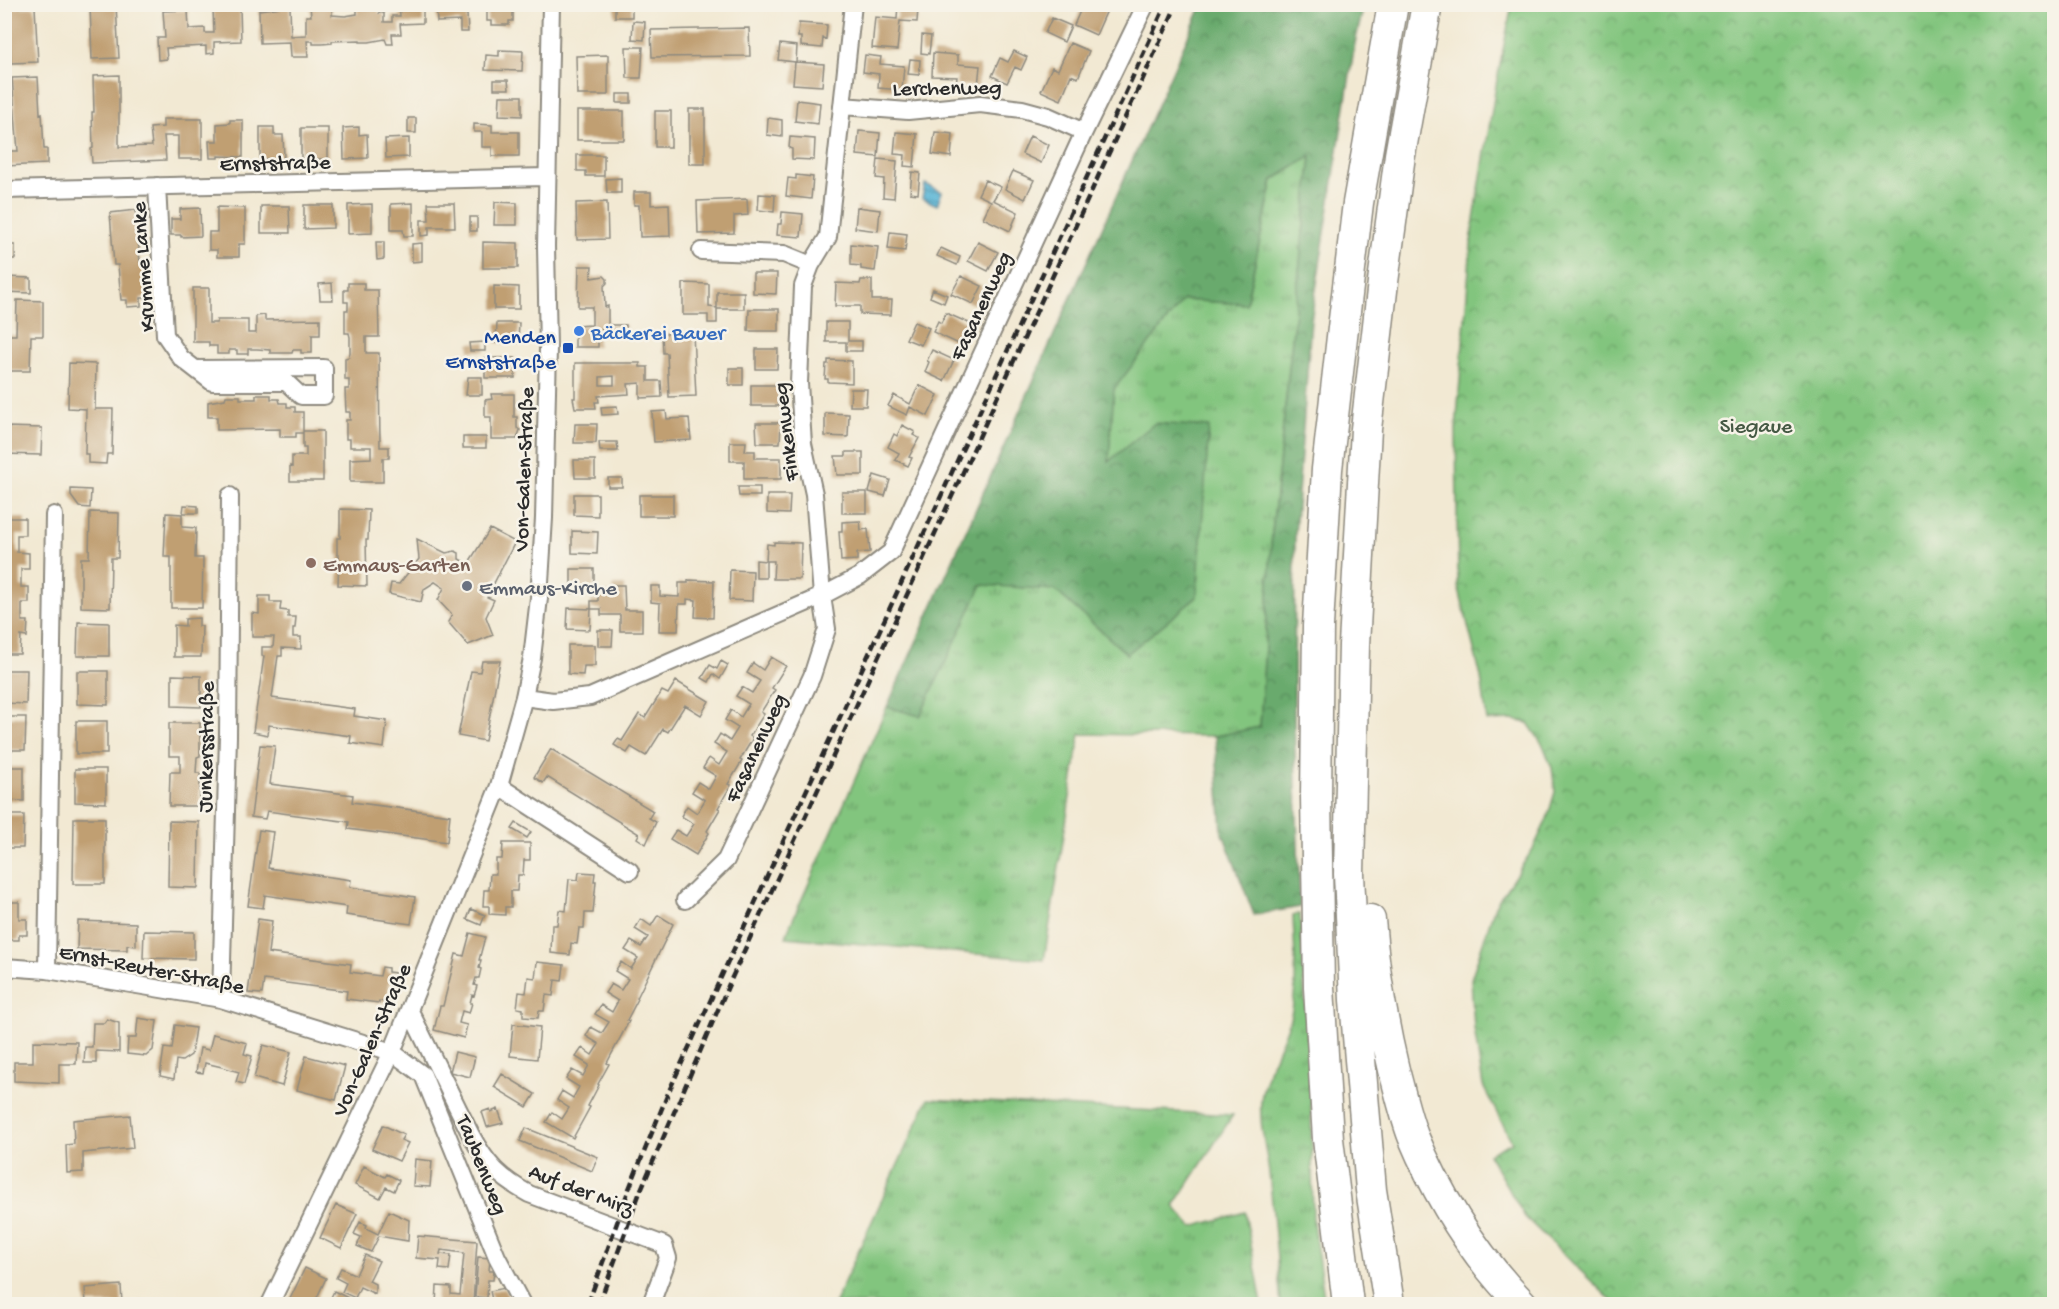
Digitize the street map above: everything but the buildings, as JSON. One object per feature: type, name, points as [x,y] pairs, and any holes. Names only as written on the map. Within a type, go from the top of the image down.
[{"type":"highway","points":[[1348,1305],[1328,1139],[1320,987],[1316,796],[1318,626],[1327,469],[1344,317],[1358,203],[1393,4]]},
{"type":"highway","points":[[1389,1305],[1371,1190],[1355,1000],[1349,874],[1357,567],[1366,429],[1394,200],[1427,4]]},
{"type":"highway","points":[[1353,732],[1372,947],[1381,1015],[1400,1094],[1413,1134],[1430,1173],[1461,1228],[1479,1256],[1522,1305]]},
{"type":"street","name":"Von-Galen-Straße","points":[[270,1305],[410,1011],[499,786],[524,697],[532,658],[539,598],[544,518],[548,349],[547,177],[552,4]]},
{"type":"street","name":"Finkenweg","points":[[822,596],[814,494],[803,444],[799,383],[803,286],[811,265],[828,237],[853,4]]},
{"type":"street","name":"Fasanenweg","points":[[524,697],[553,701],[590,697],[822,596],[860,576],[891,552],[1084,132],[1146,4]]},
{"type":"street","name":"Lerchenweg","points":[[842,106],[908,111],[980,104],[1022,109],[1048,116],[1084,132]]},
{"type":"street","name":"Ernststraße","points":[[4,190],[547,177]]},
{"type":"street","name":"Krumme Lanke","points":[[158,186],[165,335],[181,358],[212,382],[286,382],[301,396],[324,396],[324,368],[196,369]]},
{"type":"street","points":[[701,251],[784,254],[811,265]]},
{"type":"street","name":"Junkersstraße","points":[[221,999],[228,736],[230,496]]},
{"type":"street","points":[[46,970],[54,515]]},
{"type":"street","name":"Fasanenweg","points":[[685,900],[726,860],[812,676],[827,629],[822,596]]},
{"type":"street","points":[[499,786],[630,871]]},
{"type":"street","name":"Ernst-Reuter-Straße","points":[[4,968],[46,970],[221,999],[392,1052]]},
{"type":"street","name":"Auf der Mirz","points":[[410,1011],[481,1154],[494,1170],[508,1182],[529,1194],[664,1245],[669,1258],[651,1305]]},
{"type":"street","name":"Taubenweg","points":[[392,1052],[423,1075],[497,1257],[522,1305]]},
{"type":"green space","points":[[1202,5],[1364,5],[1355,43],[1311,321],[1295,535],[1294,721],[1300,907],[1254,915],[1222,831],[1215,736],[1260,727],[1272,533],[1311,156],[1273,180],[1246,304],[1183,300],[1114,389],[1109,461],[1155,423],[1209,427],[1197,597],[1127,654],[1055,590],[982,585],[920,716],[887,707]]},
{"type":"green space","name":"Siegaue","points":[[1512,5],[2054,5],[2054,1304],[1615,1304],[1525,1217],[1488,1154],[1512,1142],[1483,1086],[1474,1028],[1471,979],[1495,906],[1533,849],[1547,819],[1555,792],[1552,768],[1543,745],[1528,723],[1514,720],[1487,721],[1481,677],[1458,586],[1456,429],[1472,232],[1496,85]]},
{"type":"green space","points":[[1311,156],[1272,533],[1260,727],[1215,736],[1080,734],[1044,960],[785,937],[887,707],[920,715],[982,584],[1055,590],[1127,654],[1108,461],[1113,389],[1183,300],[1246,304],[1273,180]]},
{"type":"green space","points":[[1300,914],[1311,1102],[1313,1222],[1325,1304],[1281,1304],[1271,1189],[1261,1119],[1261,1101],[1265,1081],[1287,1029],[1293,1006],[1295,967],[1293,915]]},
{"type":"green space","points":[[928,1099],[1233,1115],[1174,1206],[1192,1227],[1245,1212],[1262,1304],[834,1304]]},
{"type":"water","points":[[925,184],[942,192],[937,205],[922,198]]},
{"type":"railway","points":[[588,1304],[629,1189],[669,1091],[1166,4]]},
{"type":"railway","points":[[599,1304],[640,1192],[729,984],[1177,4]]},
{"type":"place","name":"Bäckerei Bauer","points":[[579,331]]},
{"type":"place","name":"Menden Ernststraße","points":[[568,348]]},
{"type":"place","name":"Emmaus-Garten","points":[[311,563]]},
{"type":"place","name":"Emmaus-Kirche","points":[[467,586]]}]
